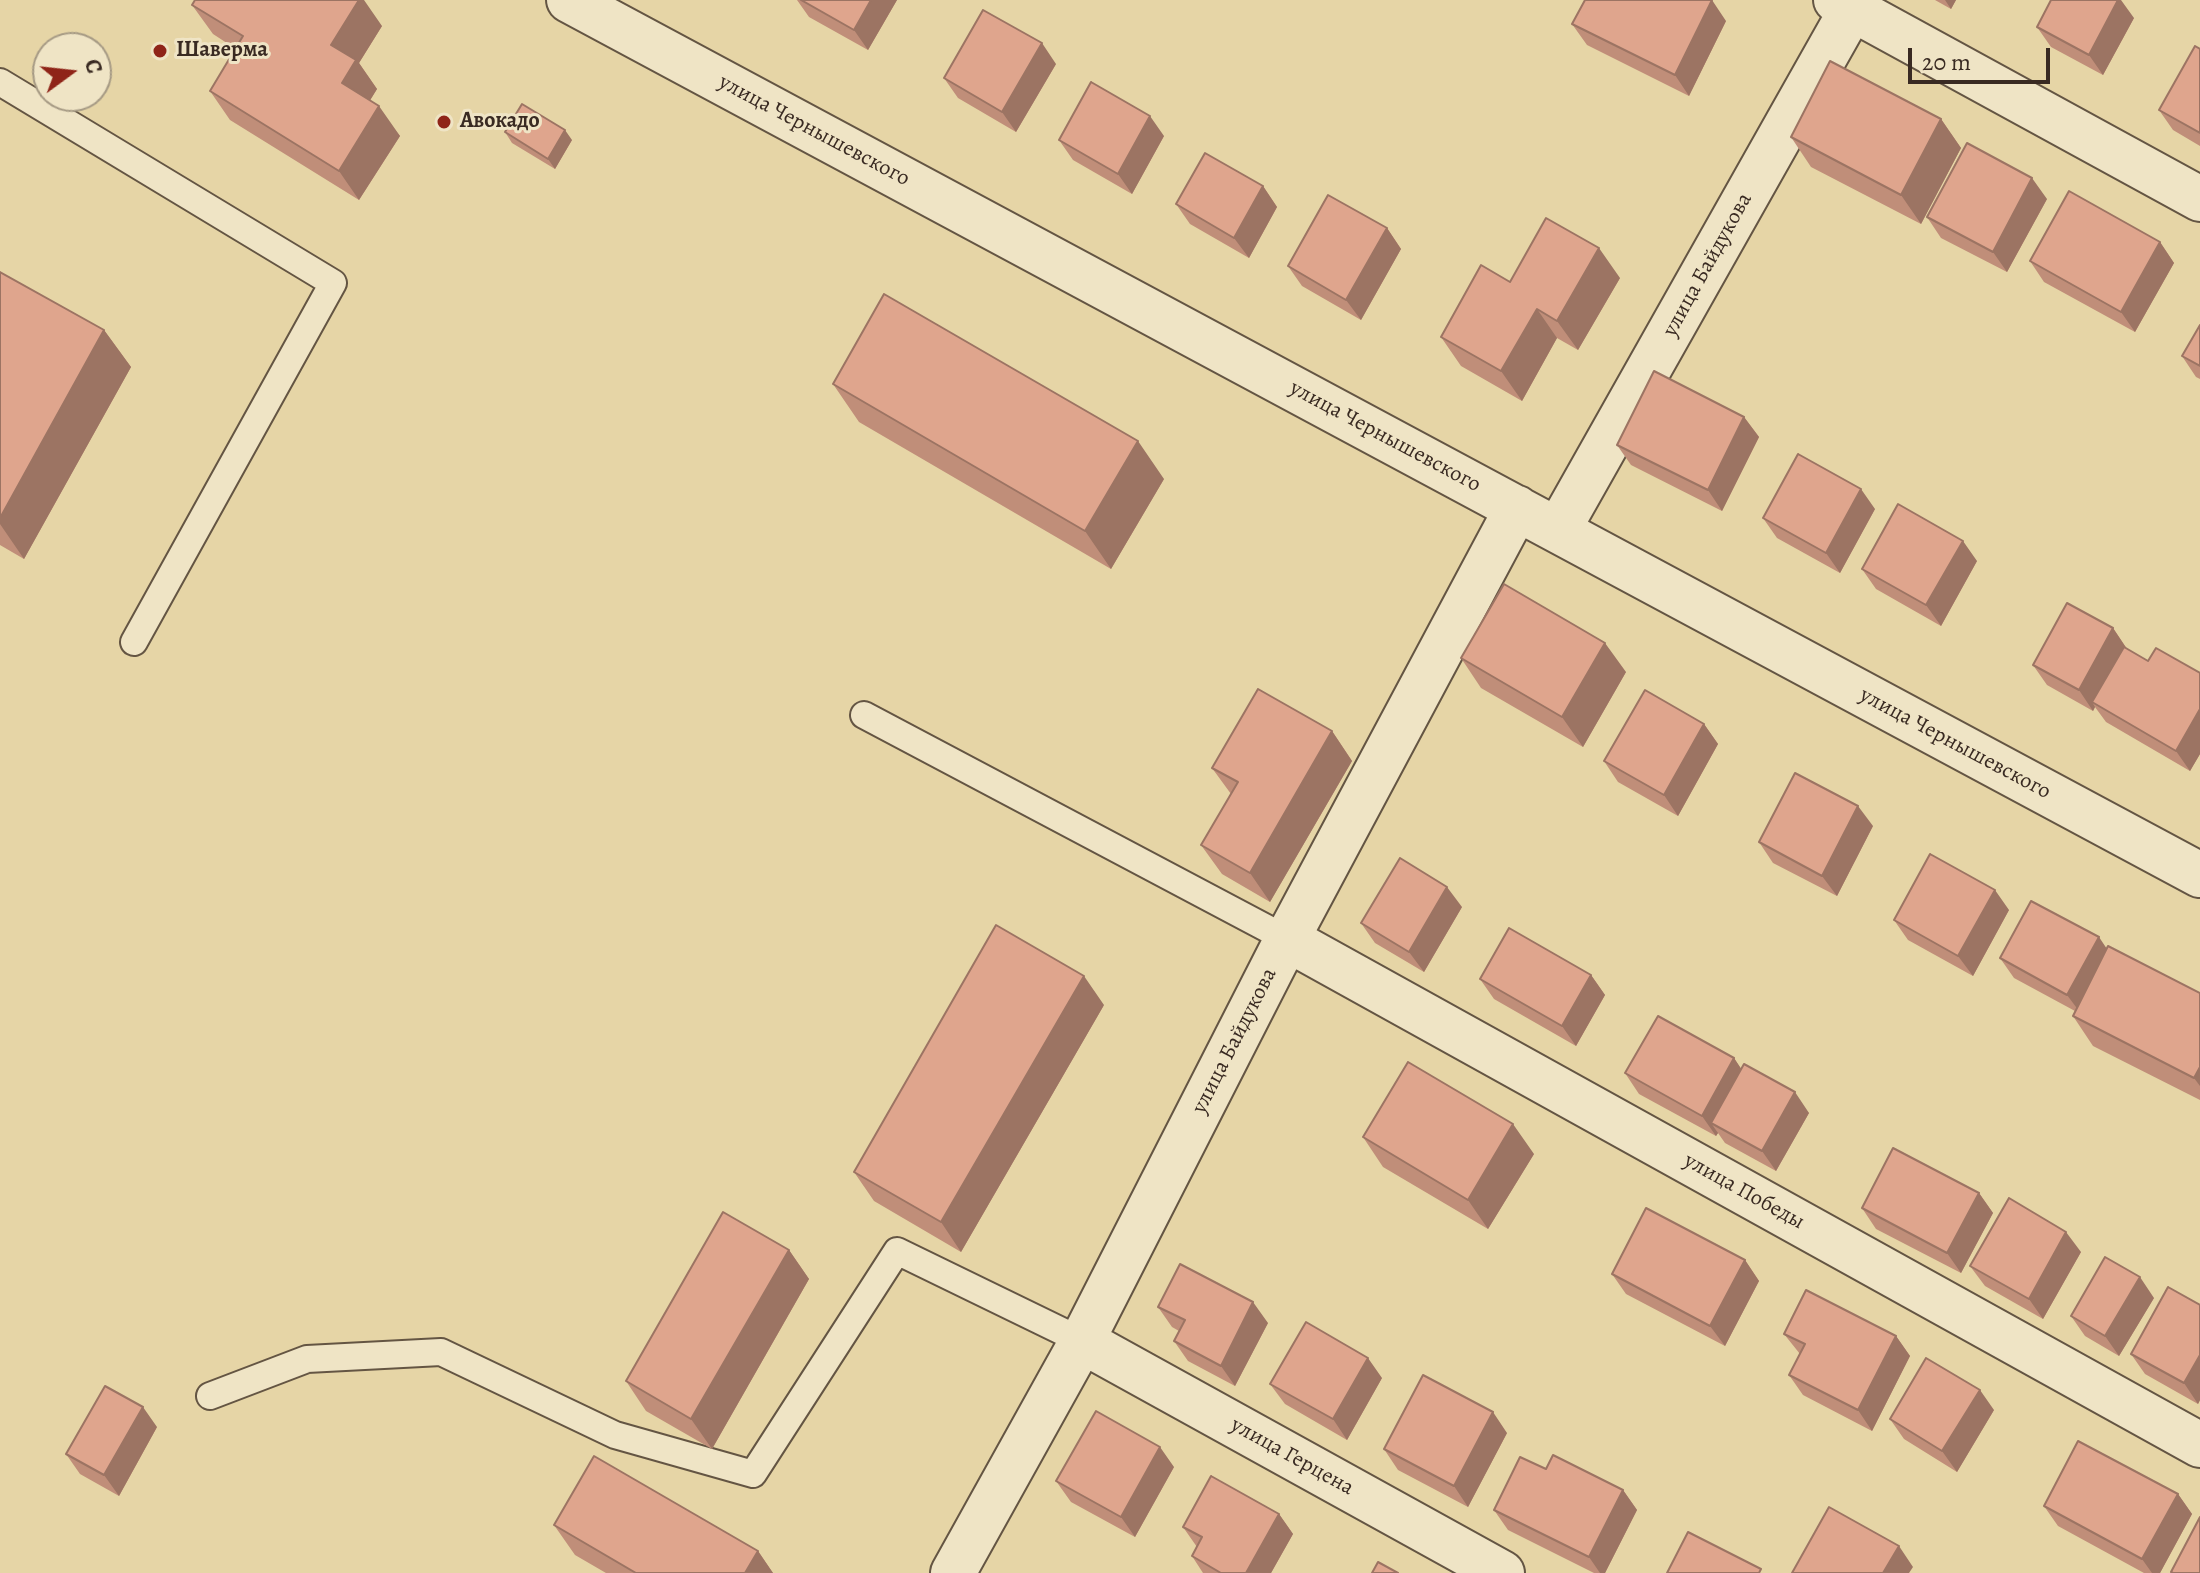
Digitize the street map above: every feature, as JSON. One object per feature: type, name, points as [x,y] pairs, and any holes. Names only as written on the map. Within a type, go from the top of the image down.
[{"type":"street","name":"улица Чернышевского","points":[[569,0],[2200,875]]},
{"type":"street","name":"улица Байдукова","points":[[1558,530],[1848,3]]},
{"type":"street","points":[[1848,3],[2200,199]]},
{"type":"street","name":"улица Байдукова","points":[[953,1573],[1082,1341],[1287,939],[1517,508]]},
{"type":"street","name":"улица Победы","points":[[1287,939],[2200,1445]]},
{"type":"street","name":"улица Герцена","points":[[1082,1341],[1502,1573]]},
{"type":"lane","points":[[0,82],[333,283],[134,642]]},
{"type":"lane","points":[[864,715],[1287,939]]},
{"type":"lane","points":[[210,1396],[307,1359],[441,1352],[615,1435],[753,1474],[897,1251],[1082,1341]]},
{"type":"building","points":[[195,0],[359,0],[331,45],[356,60],[342,83],[379,106],[339,171],[210,91],[243,36],[192,5]]},
{"type":"building","points":[[801,0],[871,0],[854,30]]},
{"type":"building","points":[[1585,0],[1712,0],[1675,75],[1572,24]]},
{"type":"building","points":[[2051,0],[2118,0],[2089,55],[2037,27]]},
{"type":"building","points":[[983,10],[1042,43],[1002,112],[944,78]]},
{"type":"building","points":[[2195,46],[2200,49],[2200,133],[2159,110]]},
{"type":"building","points":[[1830,61],[1941,119],[1901,195],[1791,137]]},
{"type":"building","points":[[1091,82],[1150,116],[1118,174],[1059,140]]},
{"type":"building","points":[[522,104],[565,130],[548,159],[505,132]]},
{"type":"building","points":[[1967,143],[2032,178],[1993,252],[1927,217]]},
{"type":"building","points":[[1205,153],[1263,186],[1234,238],[1176,204]]},
{"type":"building","points":[[2069,191],[2160,242],[2121,312],[2030,261]]},
{"type":"building","points":[[1328,195],[1387,228],[1346,300],[1288,266]]},
{"type":"building","points":[[1546,218],[1599,248],[1557,321],[1537,309],[1501,371],[1441,337],[1481,265],[1510,282]]},
{"type":"building","points":[[0,272],[104,330],[0,518]]},
{"type":"building","points":[[884,294],[1138,441],[1085,531],[833,384]]},
{"type":"building","points":[[2200,325],[2200,366],[2182,356]]},
{"type":"building","points":[[1654,371],[1744,417],[1708,490],[1617,445]]},
{"type":"building","points":[[1798,454],[1861,489],[1826,553],[1763,518]]},
{"type":"building","points":[[1898,504],[1963,541],[1926,605],[1862,569]]},
{"type":"building","points":[[1504,584],[1605,643],[1562,717],[1461,658]]},
{"type":"building","points":[[2067,603],[2113,628],[2079,690],[2033,665]]},
{"type":"building","points":[[2124,647],[2148,661],[2156,648],[2200,673],[2200,709],[2176,751],[2092,702]]},
{"type":"building","points":[[1258,689],[1332,731],[1250,873],[1201,845],[1238,782],[1212,768]]},
{"type":"building","points":[[1645,690],[1704,724],[1664,795],[1604,761]]},
{"type":"building","points":[[1795,773],[1858,806],[1822,876],[1759,842]]},
{"type":"building","points":[[1930,854],[1995,890],[1958,956],[1894,920]]},
{"type":"building","points":[[1400,858],[1447,887],[1409,952],[1361,923]]},
{"type":"building","points":[[2031,901],[2099,937],[2067,995],[2000,958]]},
{"type":"building","points":[[996,925],[1084,976],[941,1222],[854,1172]]},
{"type":"building","points":[[1509,928],[1591,975],[1562,1026],[1480,979]]},
{"type":"building","points":[[2108,946],[2200,993],[2200,1067],[2194,1078],[2073,1016]]},
{"type":"building","points":[[1658,1016],[1734,1058],[1702,1116],[1625,1073]]},
{"type":"building","points":[[1408,1062],[1513,1124],[1468,1200],[1363,1137]]},
{"type":"building","points":[[1744,1064],[1795,1092],[1762,1151],[1711,1123]]},
{"type":"building","points":[[1893,1148],[1979,1193],[1947,1253],[1862,1208]]},
{"type":"building","points":[[2009,1198],[2066,1232],[2029,1299],[1970,1266]]},
{"type":"building","points":[[1646,1208],[1745,1260],[1710,1326],[1612,1274]]},
{"type":"building","points":[[723,1212],[789,1250],[691,1419],[626,1381]]},
{"type":"building","points":[[2105,1257],[2140,1277],[2105,1336],[2071,1316]]},
{"type":"building","points":[[1180,1264],[1253,1302],[1221,1366],[1174,1341],[1185,1320],[1158,1307]]},
{"type":"building","points":[[2168,1287],[2200,1305],[2200,1355],[2184,1383],[2131,1354]]},
{"type":"building","points":[[1806,1290],[1896,1336],[1858,1410],[1789,1375],[1805,1344],[1784,1334]]},
{"type":"building","points":[[1306,1322],[1368,1358],[1333,1419],[1270,1384]]},
{"type":"building","points":[[1926,1358],[1980,1390],[1942,1451],[1890,1419]]},
{"type":"building","points":[[1423,1375],[1493,1412],[1454,1486],[1384,1449]]},
{"type":"building","points":[[105,1386],[143,1407],[104,1475],[66,1454]]},
{"type":"building","points":[[1096,1411],[1160,1447],[1121,1517],[1056,1481]]},
{"type":"building","points":[[2078,1441],[2178,1494],[2142,1559],[2044,1506]]},
{"type":"building","points":[[1553,1455],[1623,1490],[1589,1557],[1494,1510],[1520,1457],[1546,1469]]},
{"type":"building","points":[[594,1456],[758,1551],[745,1573],[636,1573],[554,1525]]},
{"type":"building","points":[[1211,1476],[1279,1514],[1246,1573],[1221,1573],[1192,1556],[1202,1537],[1183,1527]]},
{"type":"building","points":[[1829,1507],[1899,1546],[1883,1573],[1792,1573]]},
{"type":"building","points":[[2200,1517],[2200,1573],[2171,1572]]},
{"type":"building","points":[[1688,1532],[1761,1569],[1759,1573],[1667,1573]]},
{"type":"building","points":[[1378,1562],[1398,1573],[1372,1573]]},
{"type":"place","name":"Шаверма","points":[[160,51]]},
{"type":"place","name":"Авокадо","points":[[444,122]]}]
